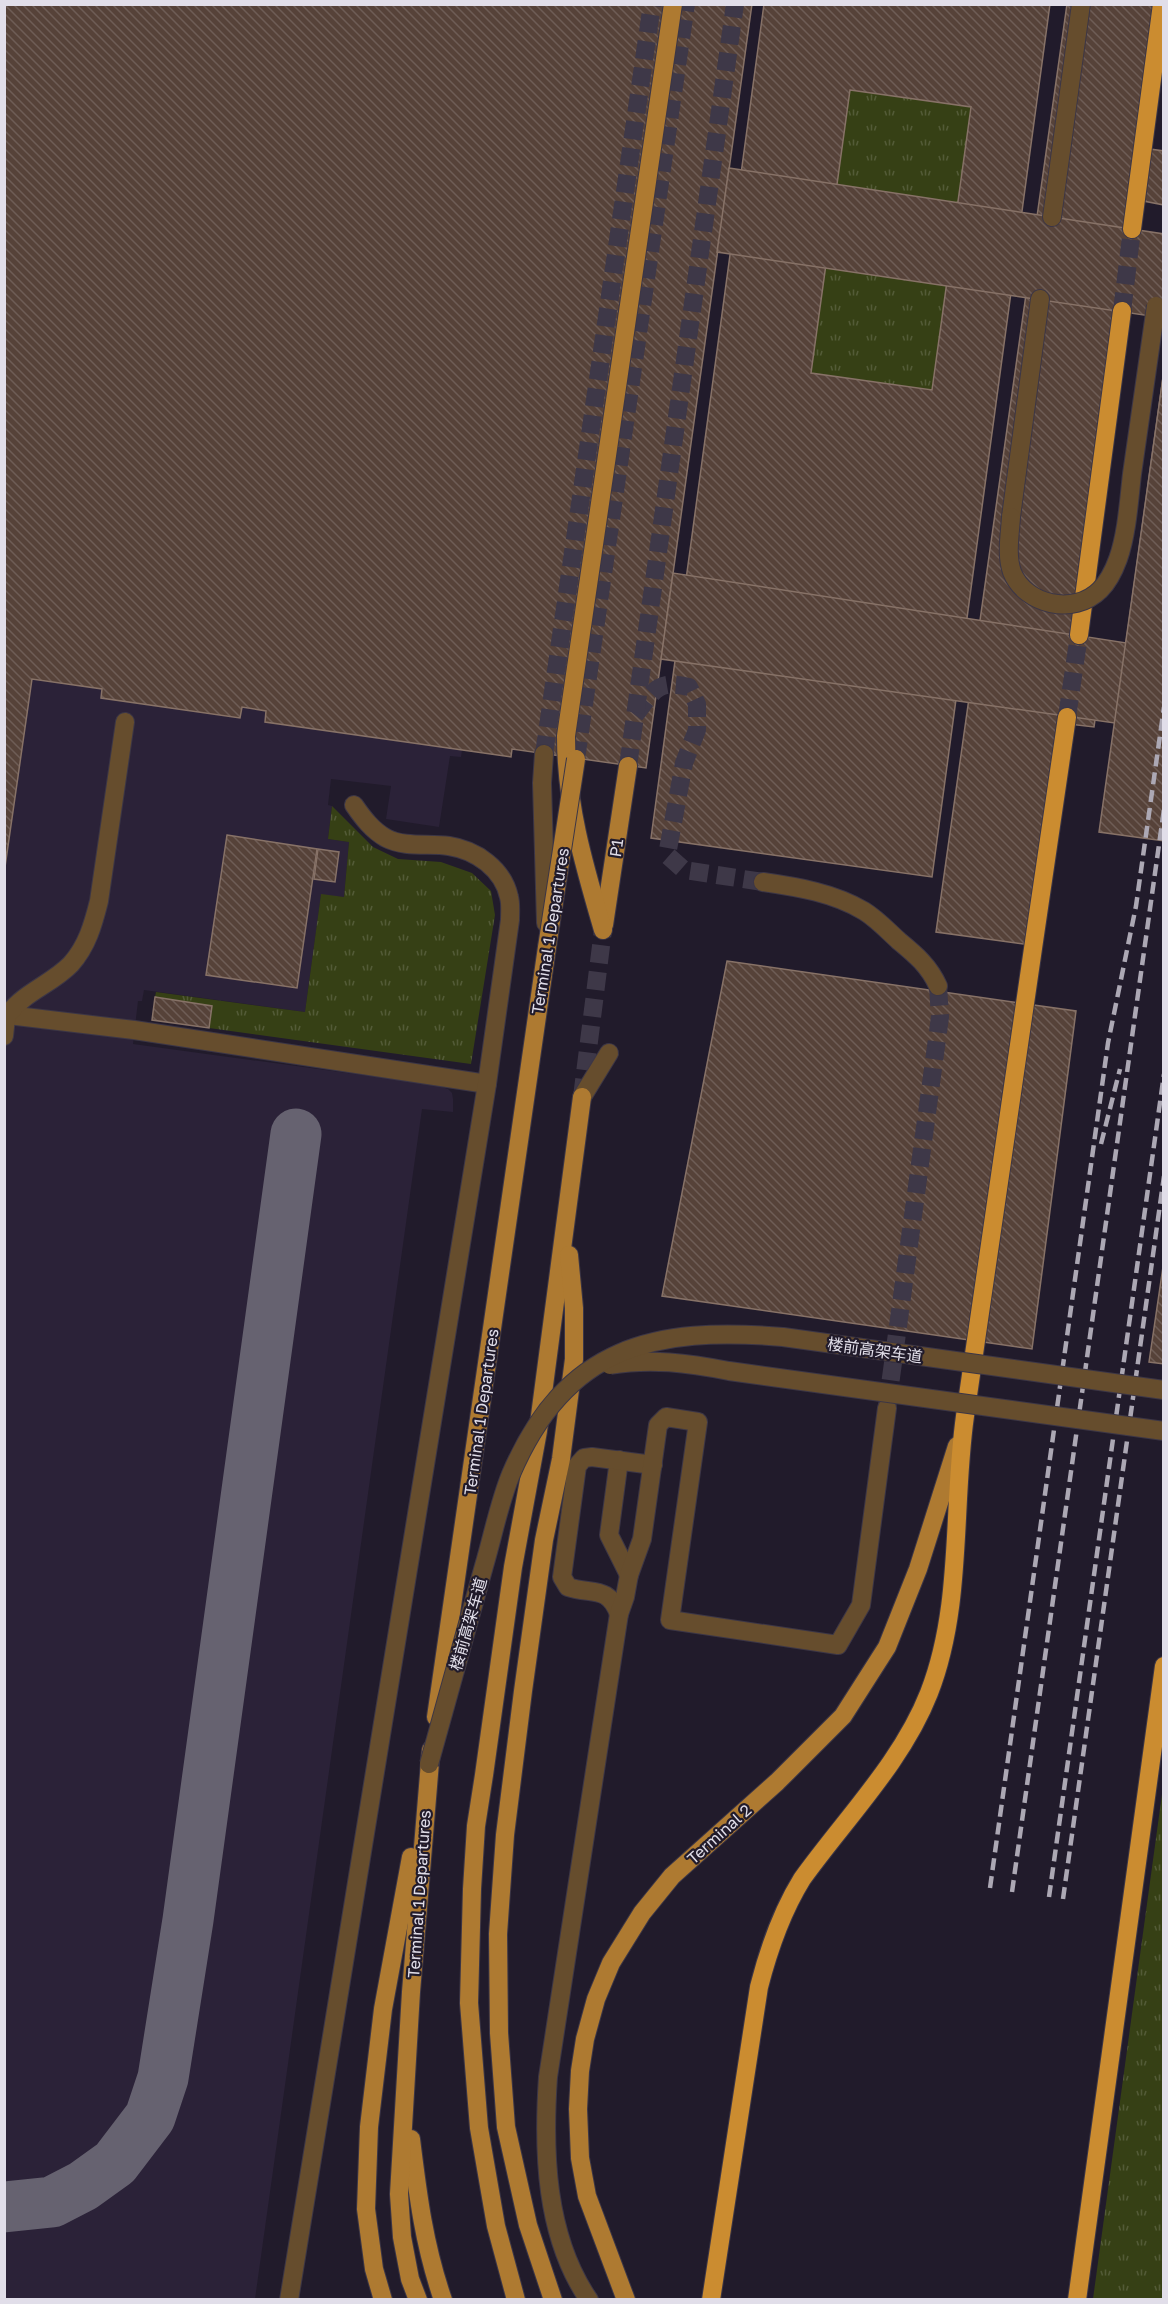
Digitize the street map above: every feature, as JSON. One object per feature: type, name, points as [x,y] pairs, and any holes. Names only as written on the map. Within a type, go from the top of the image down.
[{"type":"highway","points":[[1132,229],[1162,4]]},
{"type":"highway","points":[[1078,635],[1122,311]]},
{"type":"highway","points":[[711,2300],[759,1987],[769,1949],[789,1900],[802,1879],[907,1736],[928,1695],[937,1669],[949,1618],[964,1421],[1067,717]]},
{"type":"highway","points":[[1077,2300],[1164,1666]]},
{"type":"main road","name":"P1","points":[[628,766],[603,930],[578,844],[566,767],[566,736],[673,4]]},
{"type":"main road","name":"Terminal 1 Departures","points":[[407,2068],[429,1764],[472,1476],[513,1173],[576,759]]},
{"type":"main road","points":[[516,2300],[496,2226],[479,2128],[469,2003],[469,1950],[476,1826],[513,1567],[538,1431],[582,1097]]},
{"type":"main road","points":[[553,2300],[528,2225],[506,2127],[497,1986],[505,1834],[544,1540],[561,1459],[574,1359],[574,1308],[567,1220]]},
{"type":"main road","name":"Terminal 2","points":[[616,2274],[587,2196],[580,2158],[578,2109],[580,2072],[585,2039],[596,1999],[611,1963],[642,1913],[672,1876],[777,1782],[843,1716],[887,1647],[918,1569],[945,1489],[964,1421]]},
{"type":"main road","points":[[538,1431],[545,1503],[544,1540]]},
{"type":"main road","points":[[383,2300],[374,2269],[366,2209],[369,2127],[383,2009],[429,1764]]},
{"type":"main road","points":[[407,2068],[399,2194],[402,2237],[410,2279],[418,2300]]},
{"type":"main road","points":[[407,2068],[410,2130],[422,2224],[430,2262],[443,2300]]},
{"type":"main road","points":[[616,2274],[626,2300]]},
{"type":"main road","points":[[616,2274],[632,2300]]},
{"type":"street","points":[[1052,217],[1081,4]]},
{"type":"street","points":[[1040,299],[1008,553],[1013,573],[1024,590],[1041,602],[1070,605],[1099,592],[1110,577],[1118,558],[1128,504],[1156,306]]},
{"type":"street","points":[[4,1035],[8,1015],[30,994],[70,965],[87,942],[99,901],[125,722]]},
{"type":"street","points":[[543,754],[547,947]]},
{"type":"street","points":[[289,2300],[487,1084],[510,920],[509,897],[500,877],[489,864],[472,852],[450,846],[401,843],[386,838],[363,818],[354,805]]},
{"type":"street","points":[[763,882],[796,886],[836,897],[865,912],[921,959],[932,972],[938,986]]},
{"type":"street","points":[[8,1015],[157,1034],[487,1084]]},
{"type":"street","points":[[582,1097],[609,1053]]},
{"type":"street","name":"楼前高架车道","points":[[429,1764],[510,1477],[533,1431],[552,1404],[590,1368],[628,1349],[656,1341],[684,1336],[745,1334],[783,1337],[1164,1390]]},
{"type":"street","points":[[590,1368],[633,1361],[678,1362],[1164,1431]]},
{"type":"street","points":[[589,2300],[570,2266],[550,2192],[546,2159],[546,2106],[552,2044],[619,1614],[625,1597],[628,1575],[642,1539],[658,1425],[666,1417],[698,1422],[670,1620],[838,1645],[861,1605],[887,1408]]},
{"type":"street","points":[[619,1614],[614,1601],[608,1596],[568,1587],[561,1577],[577,1466],[584,1458],[592,1457],[652,1465]]},
{"type":"street","points":[[619,1460],[609,1535],[628,1575]]},
{"type":"street","points":[[705,2300],[714,2279]]},
{"type":"shaded area","points":[[5,5],[752,5],[646,768],[512,749],[511,757],[462,750],[461,757],[450,756],[439,827],[386,819],[391,786],[331,779],[328,805],[332,806],[328,839],[349,842],[344,897],[321,895],[305,1012],[144,990],[142,1001],[138,1001],[133,1044],[436,1085],[448,1089],[453,1099],[453,1112],[422,1109],[255,2299],[5,2300]]},
{"type":"green space","points":[[850,90],[971,107],[932,390],[811,373]]},
{"type":"green space","points":[[332,806],[373,847],[398,859],[441,862],[472,873],[491,891],[495,915],[471,1064],[209,1028],[212,1006],[155,997],[156,992],[305,1012],[321,894],[344,897],[349,842],[328,839]]},
{"type":"green space","points":[[1163,1787],[1163,2299],[1093,2299]]},
{"type":"building","points":[[4,4],[752,4],[646,768],[512,749],[511,757],[265,722],[266,711],[242,707],[240,718],[101,698],[102,689],[32,679],[4,874]]},
{"type":"building","points":[[764,4],[1050,4],[932,877],[651,838]],"holes":[[[850,90],[971,107],[932,390],[811,373]]]},
{"type":"building","points":[[1067,4],[1164,4],[1150,149],[1164,151],[1164,205],[1143,201],[1076,674],[1101,678],[1094,727],[1069,724],[1038,946],[936,932]]},
{"type":"building","points":[[729,168],[1164,234],[1164,318],[717,252]]},
{"type":"building","points":[[1164,370],[1164,730],[661,659],[673,573],[1126,643]]},
{"type":"building","points":[[1164,370],[1164,841],[1099,832]]},
{"type":"building","points":[[227,835],[317,849],[297,988],[206,975]]},
{"type":"building","points":[[318,849],[339,852],[335,882],[314,879]]},
{"type":"building","points":[[727,961],[1076,1011],[1032,1349],[662,1296]]},
{"type":"building","points":[[155,997],[212,1006],[209,1028],[152,1020]]},
{"type":"building","points":[[1164,1260],[1164,1364],[1149,1362]]},
{"type":"taxiway","points":[[4,2207],[52,2202],[83,2186],[115,2163],[150,2117],[163,2078],[188,1920],[296,1134]]},
{"type":"tunnel","points":[[544,754],[652,4]]},
{"type":"tunnel","points":[[576,759],[686,4]]},
{"type":"tunnel","points":[[628,766],[735,4]]},
{"type":"tunnel","points":[[1122,311],[1132,229]]},
{"type":"tunnel","points":[[1067,717],[1079,635]]},
{"type":"tunnel","points":[[635,715],[657,689],[670,685],[689,687],[697,704],[697,730],[684,763],[667,855],[684,870],[763,882]]},
{"type":"tunnel","points":[[582,1097],[603,930]]},
{"type":"tunnel","points":[[887,1407],[940,1017],[938,986]]},
{"type":"railway","points":[[990,1888],[1108,1043],[1136,906],[1164,707]]},
{"type":"railway","points":[[1012,1892],[1164,809]]},
{"type":"railway","points":[[1101,1144],[1120,1069]]},
{"type":"railway","points":[[1049,1897],[1164,1074]]},
{"type":"railway","points":[[1063,1899],[1164,1176]]}]
